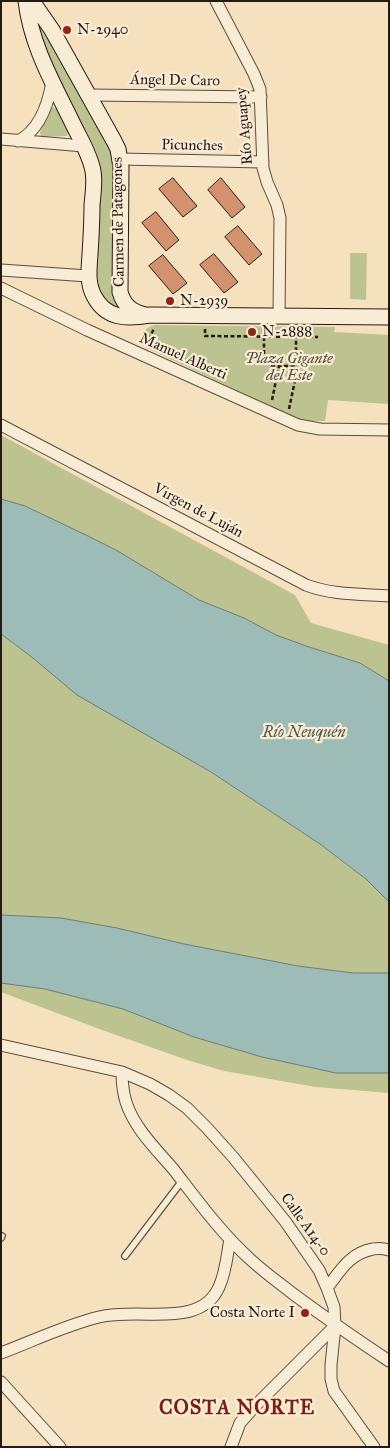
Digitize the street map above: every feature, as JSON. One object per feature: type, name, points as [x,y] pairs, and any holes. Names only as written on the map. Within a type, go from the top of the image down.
[{"type":"main road","name":"Carmen de Patagones","points":[[26,1],[30,26],[42,60],[90,161],[94,180],[88,276],[91,290],[103,308],[110,313],[152,322]]},
{"type":"main road","name":"Carmen de Patagones","points":[[32,1],[45,18],[114,141],[120,160],[120,292],[122,299],[131,310],[152,322]]},
{"type":"main road","points":[[152,322],[279,316],[389,317]]},
{"type":"street","name":"Río Aguapey","points":[[216,1],[260,89],[264,175],[277,205],[280,218],[279,316]]},
{"type":"street","points":[[17,141],[28,135],[36,127],[52,82]]},
{"type":"street","name":"Ángel De Caro","points":[[89,95],[261,97]]},
{"type":"street","points":[[1,139],[84,146]]},
{"type":"street","name":"Picunches","points":[[120,160],[263,162]]},
{"type":"street","points":[[1,270],[88,276]]},
{"type":"street","name":"Manuel Alberti","points":[[1,288],[87,330],[298,425],[320,429],[389,430]]},
{"type":"street","name":"Virgen de Luján","points":[[1,424],[306,585],[338,593],[389,596]]},
{"type":"street","name":"Calle A14-0","points":[[1,1045],[122,1072],[150,1084],[169,1095],[187,1108],[207,1128],[285,1221],[319,1270],[328,1288],[334,1307],[335,1326],[330,1379],[334,1391],[374,1447]]},
{"type":"street","points":[[122,1072],[124,1094],[132,1116],[141,1130],[196,1200],[230,1239],[257,1265],[335,1326],[389,1361]]},
{"type":"street","points":[[1,1353],[81,1322],[100,1317],[120,1314],[162,1316],[182,1314],[197,1309],[210,1301],[219,1289],[230,1239]]},
{"type":"street","points":[[328,1288],[354,1255],[365,1250],[388,1247]]},
{"type":"street","points":[[231,1447],[240,1423],[256,1404],[335,1326]]},
{"type":"street","points":[[1,1382],[60,1447]]},
{"type":"lane","points":[[125,1256],[182,1181]]},
{"type":"path","points":[[149,340],[152,322]]},
{"type":"path","points":[[205,329],[205,336],[318,337]]},
{"type":"path","points":[[264,336],[264,360],[272,366],[296,366]]},
{"type":"path","points":[[289,410],[296,376],[296,337]]},
{"type":"path","points":[[272,402],[279,366]]},
{"type":"green space","points":[[31,9],[108,139],[114,155],[122,311],[104,299],[95,281],[98,160],[96,153],[52,69]]},
{"type":"green space","points":[[52,107],[58,111],[68,133],[67,136],[41,136],[40,133],[49,109]]},
{"type":"green space","points":[[350,253],[367,253],[366,300],[350,299]]},
{"type":"green space","name":"Plaza Gigante del Este","points":[[154,325],[335,327],[334,332],[389,335],[389,404],[328,400],[325,421],[298,419],[147,348],[142,342],[142,336],[146,329]]},
{"type":"green space","points":[[1,435],[295,595],[311,623],[389,645],[389,681],[360,663],[276,635],[244,618],[199,600],[116,550],[25,506],[1,499]]},
{"type":"green space","points":[[1,634],[33,658],[147,734],[211,772],[320,844],[366,879],[389,902],[389,973],[353,973],[298,966],[61,918],[1,915]]},
{"type":"green space","points":[[1,983],[45,989],[123,1009],[194,1037],[262,1057],[336,1073],[389,1073],[389,1093],[316,1087],[224,1071],[102,1030],[1,992]]},
{"type":"water","name":"Río Neuquén","points":[[1,499],[25,506],[116,550],[199,600],[244,618],[276,635],[360,663],[389,681],[389,902],[366,879],[320,844],[211,772],[77,695],[1,634]]},
{"type":"water","points":[[1,915],[61,918],[298,966],[353,973],[389,973],[389,1073],[336,1073],[262,1057],[194,1037],[123,1009],[45,989],[1,983]]},
{"type":"building","points":[[173,178],[197,206],[183,217],[159,189]]},
{"type":"building","points":[[221,178],[245,207],[232,218],[208,190]]},
{"type":"building","points":[[156,212],[179,240],[166,251],[142,223]]},
{"type":"building","points":[[238,226],[262,254],[249,265],[225,237]]},
{"type":"building","points":[[214,254],[238,282],[224,293],[200,265]]},
{"type":"building","points":[[163,255],[187,283],[173,294],[149,266]]},
{"type":"place","name":"N-2940","points":[[67,30]]},
{"type":"place","name":"N-2939","points":[[170,301]]},
{"type":"place","name":"N-2888","points":[[252,332]]},
{"type":"place","name":"Costa Norte I","points":[[305,1313]]},
{"type":"district","name":"COSTA NORTE","points":[[237,1409]]}]
